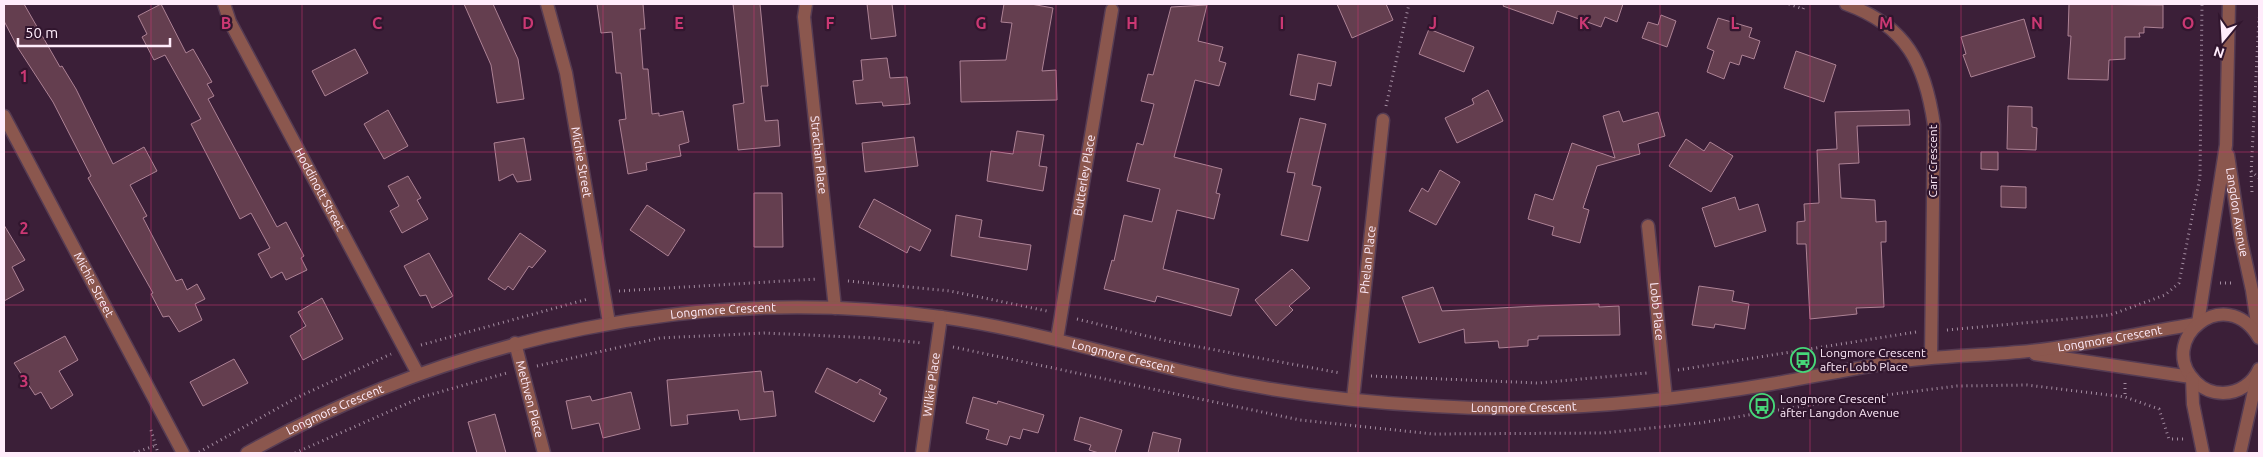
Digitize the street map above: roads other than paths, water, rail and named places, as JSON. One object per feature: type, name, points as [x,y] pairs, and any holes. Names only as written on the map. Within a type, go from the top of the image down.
[{"type":"street","name":"Hoddinott Street","points":[[224,4],[230,22],[418,374]]},
{"type":"street","name":"Michie Street","points":[[547,4],[566,73],[609,323]]},
{"type":"street","name":"Strachan Place","points":[[806,4],[804,17],[835,308]]},
{"type":"street","name":"Carr Crescent","points":[[1846,4],[1865,11],[1890,26],[1910,49],[1929,92],[1934,125],[1931,357]]},
{"type":"street","name":"Langdon Avenue","points":[[2197,324],[2226,145],[2229,4]]},
{"type":"street","name":"Butterley Place","points":[[1057,339],[1112,10]]},
{"type":"street","name":"Michie Street","points":[[4,116],[183,453]]},
{"type":"street","name":"Phelan Place","points":[[1353,399],[1383,120]]},
{"type":"street","name":"Langdon Avenue","points":[[2226,145],[2259,338]]},
{"type":"street","name":"Lobb Place","points":[[1648,226],[1666,399]]},
{"type":"street","name":"Longmore Crescent","points":[[247,453],[306,421],[418,374],[515,343],[609,323],[694,311],[751,307],[835,308],[941,317],[1057,339],[1198,375],[1353,399],[1431,406],[1509,409],[1627,403],[1666,399],[1767,385],[1893,362],[1931,357],[2023,352],[2197,324],[2216,315],[2237,317],[2254,329],[2259,338]]},
{"type":"street","name":"Wilkie Place","points":[[922,453],[941,317]]},
{"type":"street","points":[[2197,324],[2186,340],[2184,350],[2186,369],[2200,386],[2211,392],[2227,393],[2243,388],[2259,370]]},
{"type":"street","name":"Methven Place","points":[[515,343],[544,453]]},
{"type":"street","name":"Longmore Crescent","points":[[2023,352],[2192,378]]},
{"type":"street","points":[[2240,453],[2259,370]]},
{"type":"street","points":[[2192,378],[2194,404],[2203,453]]},
{"type":"place","name":"Longmore Crescent after Lobb Place","points":[[1803,360]]},
{"type":"place","name":"Longmore Crescent after Langdon Avenue","points":[[1762,406]]}]
